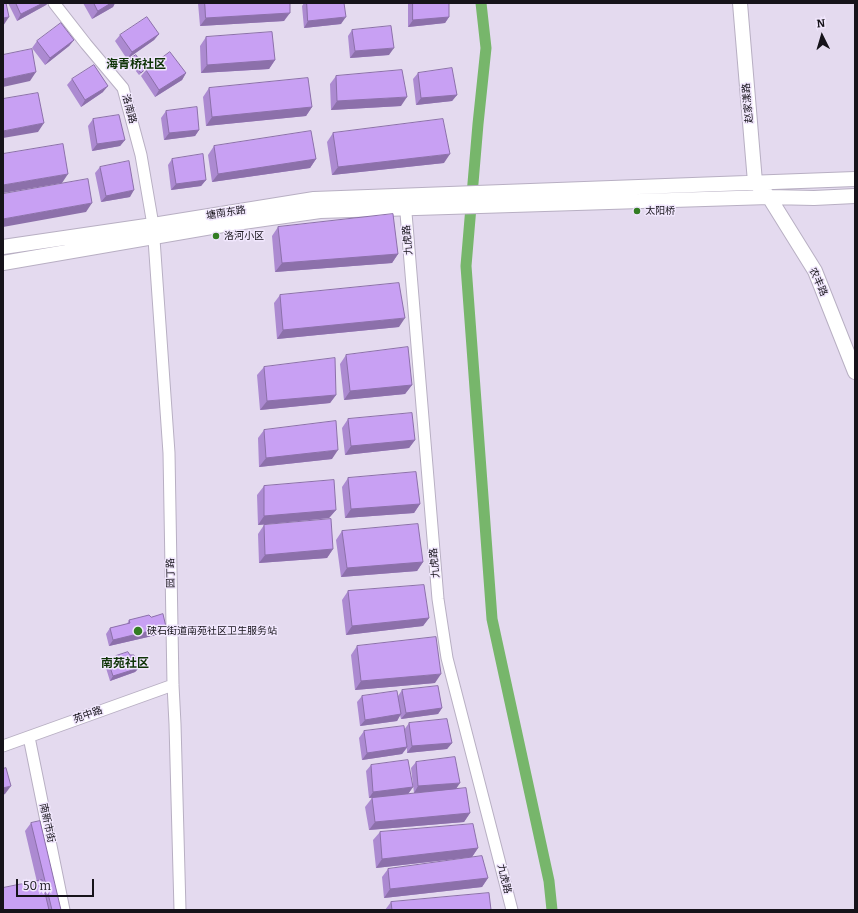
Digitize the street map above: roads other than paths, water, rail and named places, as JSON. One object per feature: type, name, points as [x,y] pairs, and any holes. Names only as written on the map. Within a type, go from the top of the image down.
[{"type":"main road","name":"赵家漾路","points":[[740,3],[755,182]]},
{"type":"main road","points":[[495,199],[755,182],[855,179]]},
{"type":"main road","points":[[755,182],[769,197]]},
{"type":"main road","points":[[495,199],[814,198],[855,196]]},
{"type":"main road","name":"农丰路","points":[[769,197],[814,271],[855,372]]},
{"type":"main road","name":"塘南东路","points":[[3,247],[229,224],[320,211],[405,202],[495,199]]},
{"type":"main road","name":"塘南东路","points":[[3,263],[154,231]]},
{"type":"street","name":"洛南路","points":[[54,3],[123,88],[141,155],[154,231]]},
{"type":"street","name":"九虎路","points":[[405,202],[438,599],[447,658],[512,910]]},
{"type":"street","name":"园丁路","points":[[154,231],[169,453],[173,685],[180,910]]},
{"type":"street","name":"苑中路","points":[[3,746],[173,685]]},
{"type":"street","name":"南新市街","points":[[29,737],[64,910]]},
{"type":"waterway","points":[[481,3],[486,48],[466,266],[492,619],[549,881],[552,910]]},
{"type":"place","name":"太阳桥","points":[[637,211]]},
{"type":"place","name":"洛河小区","points":[[216,236]]},
{"type":"place","name":"硖石街道南苑社区卫生服务站","points":[[138,631]]},
{"type":"district","name":"海青桥社区","points":[[136,65]]},
{"type":"district","name":"南苑社区","points":[[125,664]]}]
